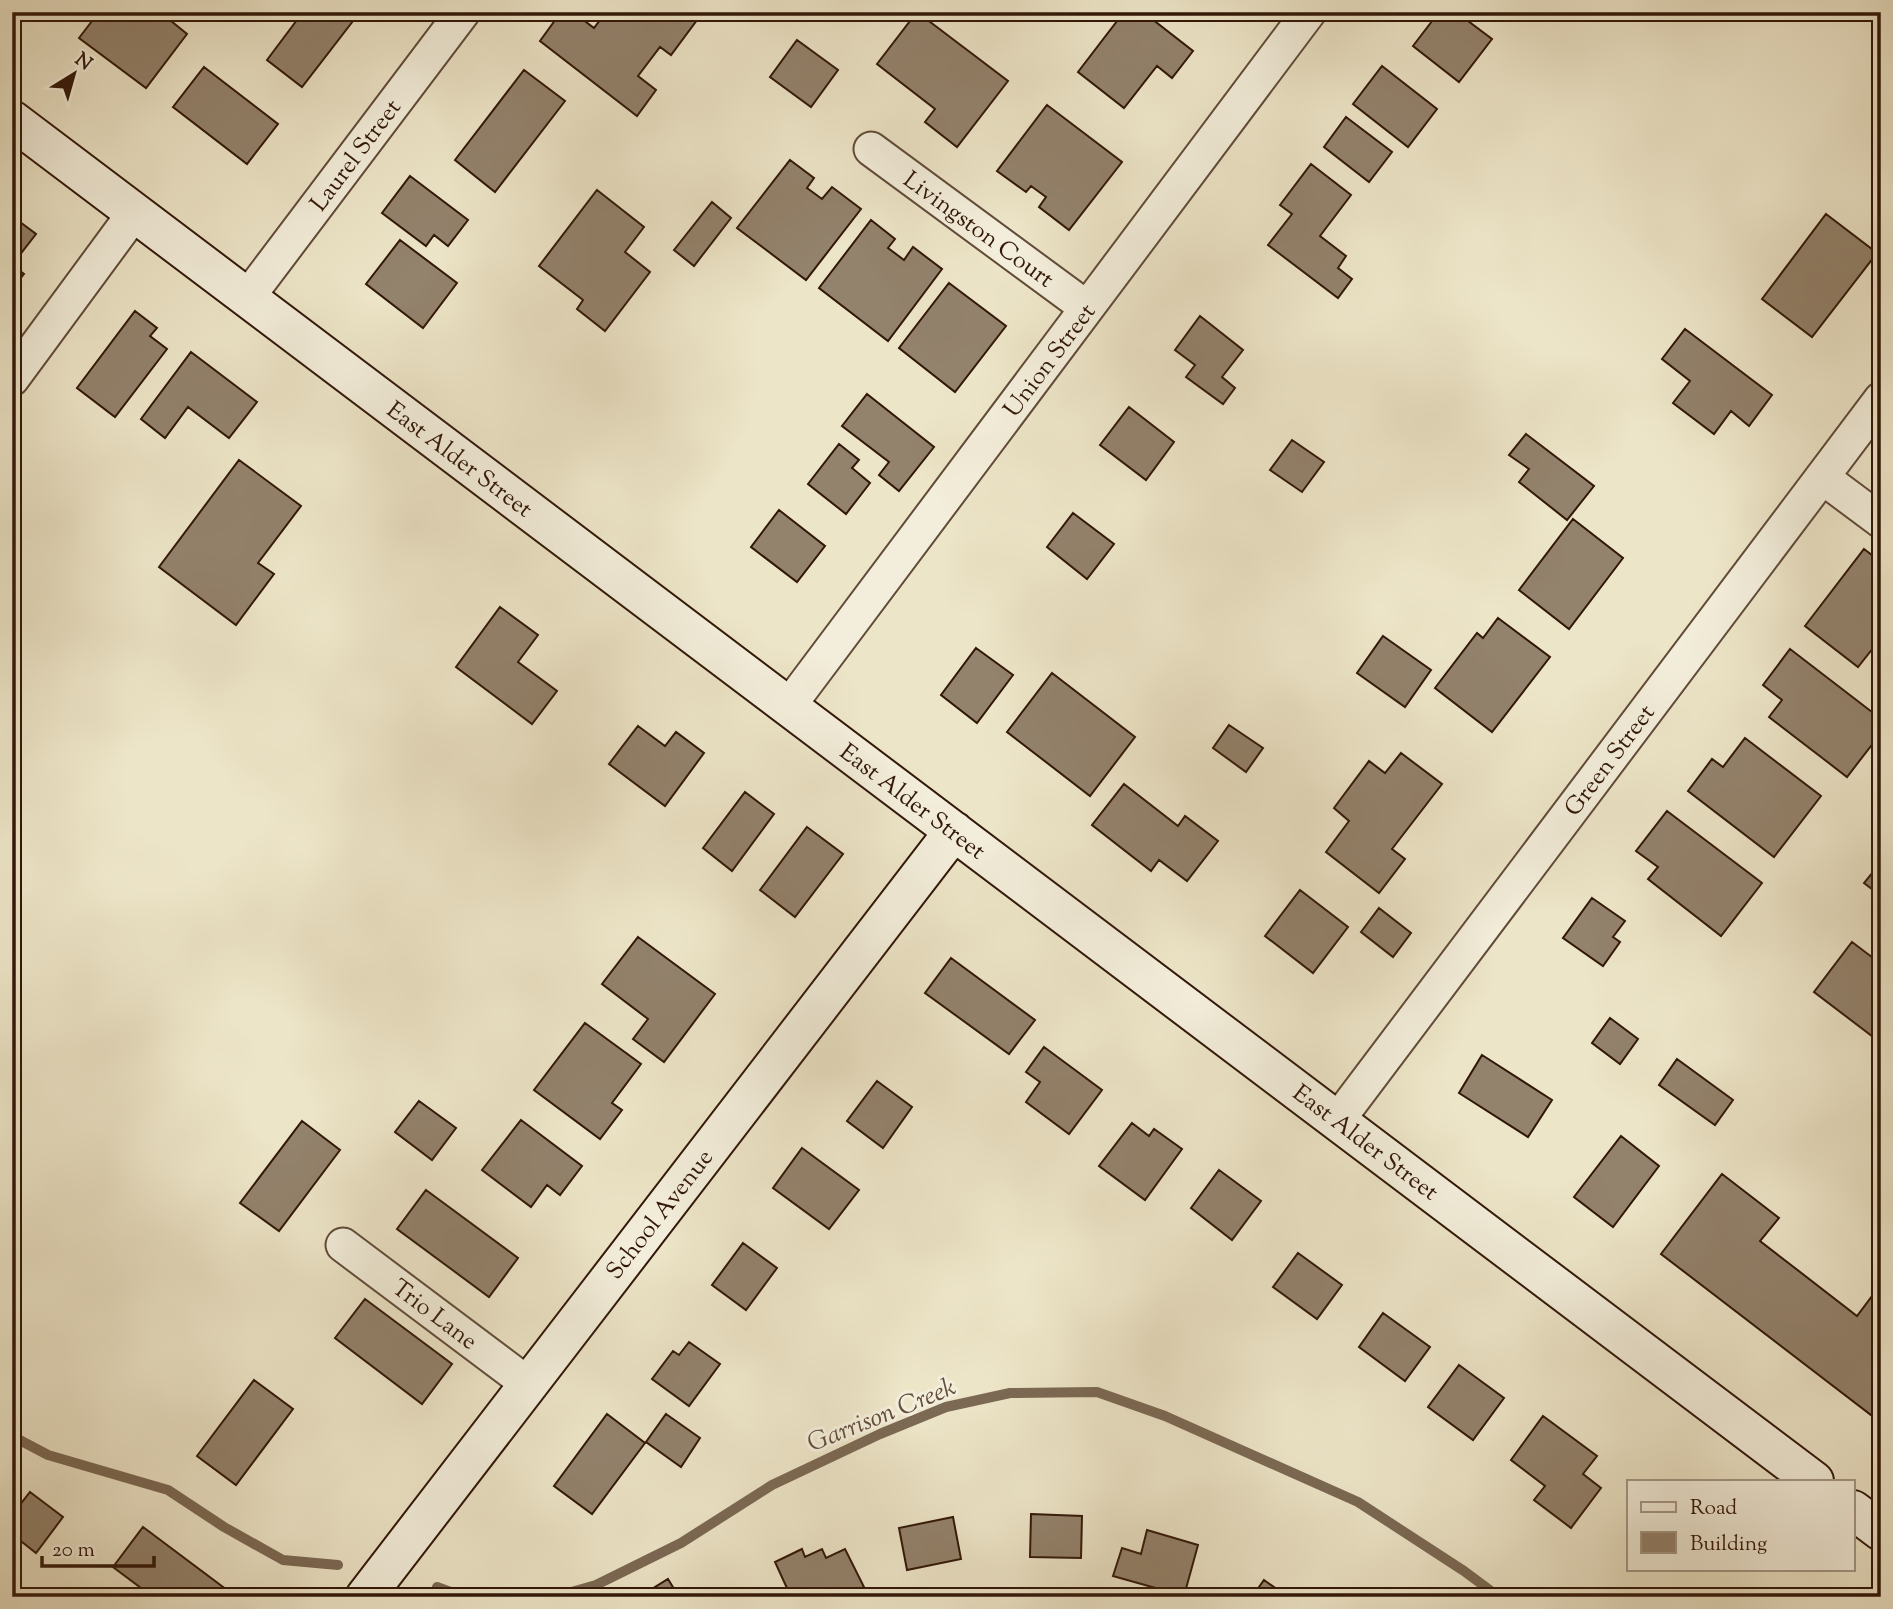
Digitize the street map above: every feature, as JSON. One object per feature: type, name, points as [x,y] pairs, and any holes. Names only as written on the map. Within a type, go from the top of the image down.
[{"type":"main road","name":"East Alder Street","points":[[12,120],[1813,1480]]},
{"type":"main road","name":"School Avenue","points":[[365,1597],[954,831]]},
{"type":"main road","points":[[1854,1511],[1881,1531]]},
{"type":"street","name":"Laurel Street","points":[[247,298],[463,12]]},
{"type":"street","name":"Union Street","points":[[788,707],[1309,12]]},
{"type":"street","name":"Livingston Court","points":[[871,149],[1087,308]]},
{"type":"street","points":[[12,379],[135,212]]},
{"type":"street","name":"Green Street","points":[[1337,1121],[1881,399]]},
{"type":"street","points":[[1822,477],[1881,521]]},
{"type":"street","name":"Trio Lane","points":[[343,1245],[528,1384]]},
{"type":"building","points":[[99,12],[160,12],[187,34],[146,88],[79,38]]},
{"type":"building","points":[[303,12],[341,12],[353,21],[302,87],[267,60]]},
{"type":"building","points":[[561,12],[573,12],[594,28],[606,12],[703,12],[671,55],[660,47],[638,76],[656,90],[637,116],[540,41]]},
{"type":"building","points":[[917,12],[1008,81],[957,147],[925,122],[935,109],[877,64]]},
{"type":"building","points":[[1124,12],[1143,12],[1193,51],[1172,78],[1157,66],[1124,108],[1078,72]]},
{"type":"building","points":[[1439,12],[1456,12],[1492,39],[1459,82],[1413,46]]},
{"type":"building","points":[[797,40],[838,70],[811,107],[770,77]]},
{"type":"building","points":[[1382,66],[1437,109],[1408,147],[1353,104]]},
{"type":"building","points":[[204,67],[278,124],[247,164],[173,107]]},
{"type":"building","points":[[524,70],[565,101],[495,192],[455,160]]},
{"type":"building","points":[[1047,105],[1122,162],[1069,230],[1039,207],[1046,197],[1031,186],[1026,192],[997,171]]},
{"type":"building","points":[[1346,117],[1392,152],[1369,182],[1324,147]]},
{"type":"building","points":[[790,160],[814,178],[807,188],[822,199],[832,187],[861,209],[806,280],[737,228]]},
{"type":"building","points":[[1311,164],[1351,195],[1320,236],[1346,256],[1338,268],[1352,279],[1338,298],[1268,245],[1292,214],[1280,205]]},
{"type":"building","points":[[410,176],[468,220],[448,246],[434,235],[426,246],[382,213]]},
{"type":"building","points":[[597,190],[644,227],[625,252],[650,272],[605,331],[577,309],[583,300],[539,266]]},
{"type":"building","points":[[712,202],[731,218],[694,266],[674,250]]},
{"type":"building","points":[[1826,214],[1877,253],[1812,337],[1762,299]]},
{"type":"building","points":[[12,216],[36,234],[12,265]]},
{"type":"building","points":[[871,220],[895,239],[888,248],[904,260],[913,247],[942,269],[888,341],[819,288]]},
{"type":"building","points":[[400,240],[457,283],[423,328],[366,284]]},
{"type":"building","points":[[12,265],[24,274],[12,289]]},
{"type":"building","points":[[949,283],[1006,326],[955,392],[899,348]]},
{"type":"building","points":[[135,311],[157,328],[150,336],[167,349],[115,417],[77,388]]},
{"type":"building","points":[[1200,316],[1243,350],[1222,377],[1235,388],[1223,404],[1186,377],[1195,365],[1175,350]]},
{"type":"building","points":[[1685,329],[1772,395],[1749,426],[1731,411],[1714,434],[1673,403],[1690,381],[1662,359]]},
{"type":"building","points":[[191,352],[257,402],[229,438],[188,407],[165,438],[141,419]]},
{"type":"building","points":[[867,394],[934,447],[899,491],[879,475],[889,462],[842,426]]},
{"type":"building","points":[[1129,407],[1174,442],[1146,480],[1100,445]]},
{"type":"building","points":[[1526,434],[1594,486],[1567,520],[1519,482],[1529,469],[1509,455]]},
{"type":"building","points":[[1292,440],[1324,462],[1302,492],[1270,470]]},
{"type":"building","points":[[839,444],[859,460],[852,468],[870,483],[846,514],[808,484]]},
{"type":"building","points":[[239,460],[301,506],[258,563],[274,574],[236,625],[159,567]]},
{"type":"building","points":[[779,510],[825,546],[797,582],[751,547]]},
{"type":"building","points":[[1073,513],[1114,544],[1087,579],[1047,547]]},
{"type":"building","points":[[1573,519],[1623,558],[1569,629],[1519,590]]},
{"type":"building","points":[[1864,549],[1881,562],[1881,638],[1858,667],[1805,626]]},
{"type":"building","points":[[500,607],[538,635],[518,662],[557,691],[532,724],[456,667]]},
{"type":"building","points":[[1498,618],[1550,657],[1492,732],[1435,688],[1477,633],[1483,638]]},
{"type":"building","points":[[1383,636],[1431,670],[1405,707],[1357,673]]},
{"type":"building","points":[[976,648],[1013,675],[977,723],[941,695]]},
{"type":"building","points":[[1790,649],[1881,719],[1881,733],[1847,777],[1769,717],[1782,700],[1763,685]]},
{"type":"building","points":[[1052,673],[1135,737],[1090,796],[1007,732]]},
{"type":"building","points":[[1229,725],[1263,748],[1246,772],[1213,748]]},
{"type":"building","points":[[638,726],[665,746],[676,732],[704,753],[665,806],[609,764]]},
{"type":"building","points":[[1745,738],[1821,796],[1774,857],[1688,791],[1712,759],[1723,767]]},
{"type":"building","points":[[1401,753],[1442,784],[1392,849],[1405,859],[1379,893],[1326,852],[1349,821],[1334,808],[1369,761],[1385,773]]},
{"type":"building","points":[[1124,784],[1178,826],[1185,816],[1218,841],[1187,881],[1159,860],[1151,871],[1092,825]]},
{"type":"building","points":[[745,792],[774,814],[732,871],[703,848]]},
{"type":"building","points":[[1667,811],[1762,883],[1721,936],[1648,879],[1658,867],[1636,851]]},
{"type":"building","points":[[807,827],[843,854],[795,917],[760,890]]},
{"type":"building","points":[[1881,862],[1881,896],[1864,883]]},
{"type":"building","points":[[1300,890],[1348,927],[1313,973],[1265,936]]},
{"type":"building","points":[[1592,898],[1625,921],[1613,937],[1620,942],[1603,966],[1563,938]]},
{"type":"building","points":[[1379,908],[1411,933],[1393,957],[1361,932]]},
{"type":"building","points":[[638,937],[715,994],[664,1062],[633,1039],[648,1019],[602,984]]},
{"type":"building","points":[[1852,942],[1881,964],[1881,1043],[1814,992]]},
{"type":"building","points":[[951,958],[1035,1020],[1009,1054],[925,993]]},
{"type":"building","points":[[1610,1018],[1638,1039],[1620,1064],[1592,1043]]},
{"type":"building","points":[[585,1023],[641,1064],[612,1103],[622,1110],[600,1139],[534,1090]]},
{"type":"building","points":[[1044,1047],[1102,1090],[1069,1134],[1026,1102],[1040,1082],[1026,1072]]},
{"type":"building","points":[[1482,1055],[1552,1100],[1528,1137],[1459,1093]]},
{"type":"building","points":[[1677,1059],[1733,1100],[1715,1125],[1659,1085]]},
{"type":"building","points":[[877,1081],[912,1107],[883,1148],[847,1121]]},
{"type":"building","points":[[419,1101],[456,1128],[432,1160],[395,1132]]},
{"type":"building","points":[[521,1120],[582,1166],[560,1195],[547,1185],[531,1207],[482,1170]]},
{"type":"building","points":[[302,1121],[340,1150],[279,1231],[240,1203]]},
{"type":"building","points":[[1132,1123],[1149,1136],[1154,1129],[1182,1149],[1145,1200],[1099,1166]]},
{"type":"building","points":[[1621,1136],[1659,1166],[1613,1227],[1574,1197]]},
{"type":"building","points":[[802,1148],[859,1190],[829,1229],[773,1188]]},
{"type":"building","points":[[1219,1170],[1261,1201],[1232,1240],[1191,1208]]},
{"type":"building","points":[[1722,1174],[1779,1218],[1760,1241],[1857,1316],[1881,1284],[1881,1402],[1871,1415],[1661,1254]]},
{"type":"building","points":[[426,1190],[518,1258],[489,1297],[397,1229]]},
{"type":"building","points":[[743,1243],[777,1268],[746,1310],[712,1285]]},
{"type":"building","points":[[1298,1253],[1342,1285],[1317,1319],[1273,1287]]},
{"type":"building","points":[[365,1299],[452,1364],[422,1404],[335,1338]]},
{"type":"building","points":[[1383,1313],[1430,1347],[1405,1381],[1359,1347]]},
{"type":"building","points":[[689,1342],[720,1364],[689,1406],[652,1379],[673,1351],[679,1355]]},
{"type":"building","points":[[1459,1365],[1504,1398],[1473,1440],[1428,1407]]},
{"type":"building","points":[[254,1380],[293,1409],[236,1485],[197,1456]]},
{"type":"building","points":[[607,1414],[645,1443],[592,1514],[554,1486]]},
{"type":"building","points":[[666,1414],[700,1438],[681,1467],[646,1442]]},
{"type":"building","points":[[1543,1416],[1597,1456],[1583,1474],[1601,1488],[1571,1528],[1534,1500],[1545,1486],[1511,1460]]},
{"type":"building","points":[[30,1492],[63,1517],[36,1553],[12,1534],[12,1515]]},
{"type":"building","points":[[1031,1514],[1082,1516],[1081,1558],[1030,1557]]},
{"type":"building","points":[[953,1517],[961,1559],[907,1570],[899,1528]]},
{"type":"building","points":[[143,1527],[227,1590],[222,1597],[153,1597],[113,1567]]},
{"type":"building","points":[[1147,1530],[1198,1545],[1184,1596],[1113,1576],[1122,1548],[1141,1554]]},
{"type":"building","points":[[802,1549],[805,1557],[822,1549],[826,1558],[845,1549],[864,1587],[843,1597],[812,1597],[811,1594],[791,1597],[775,1562]]},
{"type":"building","points":[[668,1579],[679,1597],[639,1597]]},
{"type":"building","points":[[1264,1580],[1288,1597],[1252,1597]]},
{"type":"building","points":[[1295,1589],[1306,1597],[1289,1597]]},
{"type":"waterway","name":"Garrison Creek","points":[[554,1597],[596,1585],[681,1543],[772,1485],[880,1434],[946,1407],[1010,1393],[1097,1392],[1165,1416],[1358,1502],[1499,1597]]},
{"type":"waterway","name":"Garrison Creek","points":[[12,1436],[48,1455],[168,1490],[224,1527],[283,1560],[338,1565]]},
{"type":"waterway","name":"Garrison Creek","points":[[437,1587],[464,1597]]}]
